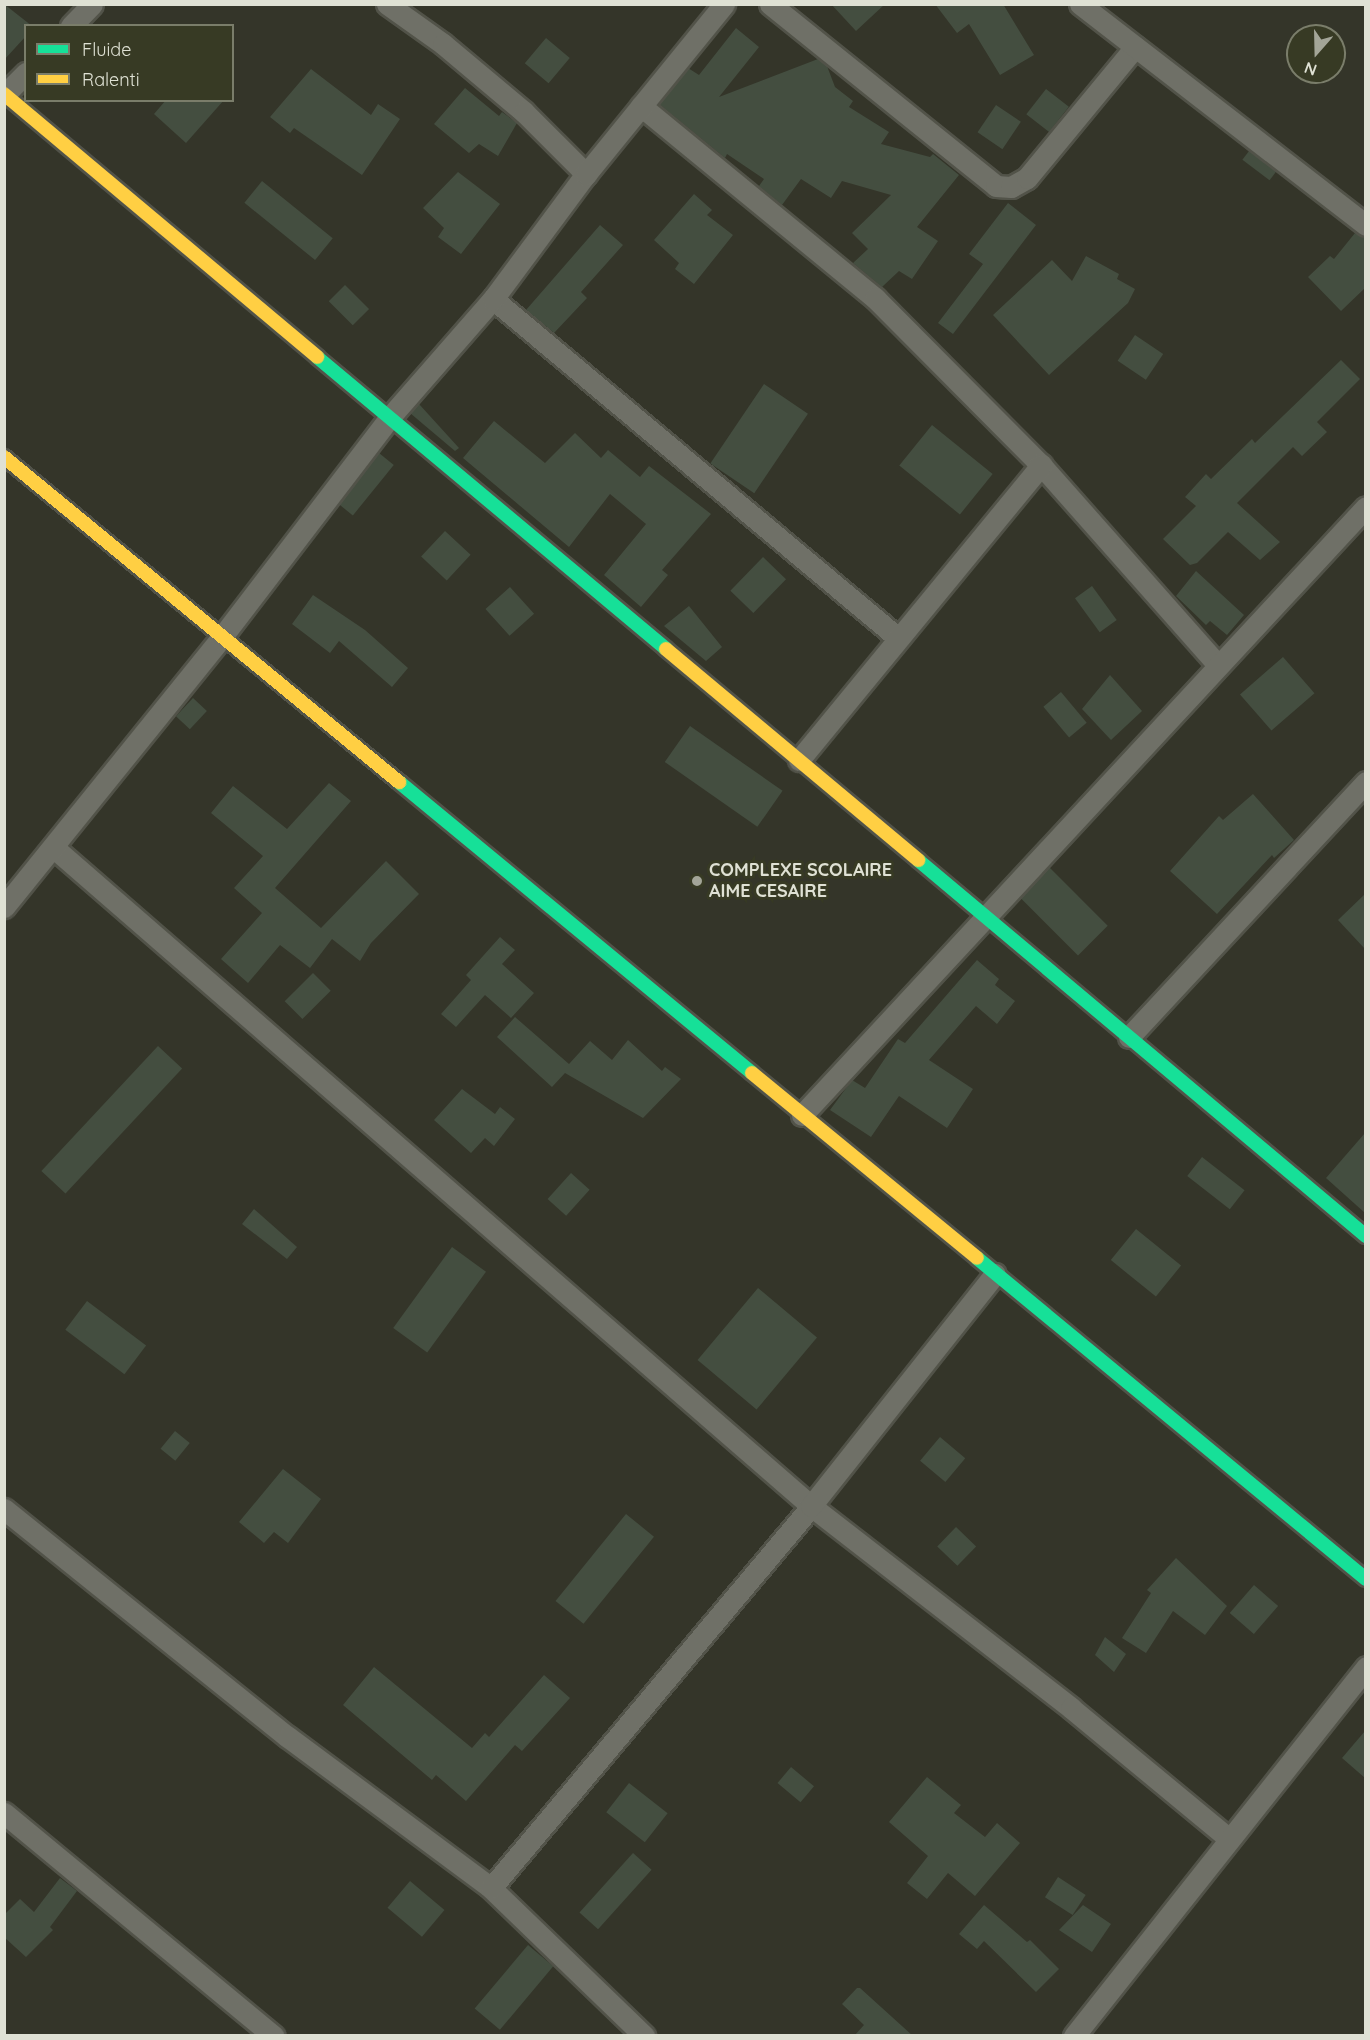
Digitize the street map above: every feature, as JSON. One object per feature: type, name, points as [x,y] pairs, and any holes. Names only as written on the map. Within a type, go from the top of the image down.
[{"type":"street","points":[[73,24],[92,4]]},
{"type":"street","points":[[387,4],[443,44],[524,112],[586,174]]},
{"type":"street","points":[[4,908],[220,638],[390,417],[493,299],[586,174],[724,4]]},
{"type":"street","points":[[770,4],[996,186],[1011,187],[1027,178],[1135,47]]},
{"type":"street","points":[[1080,4],[1365,225]]},
{"type":"street","points":[[24,75],[5,94],[1365,1236]]},
{"type":"street","points":[[641,106],[875,298],[1041,465],[1217,664]]},
{"type":"street","points":[[493,299],[897,637]]},
{"type":"street","points":[[4,457],[220,638],[1365,1579]]},
{"type":"street","points":[[799,760],[897,637],[1041,465]]},
{"type":"street","points":[[802,1115],[1217,664],[1365,507]]},
{"type":"street","points":[[1129,1037],[1365,782]]},
{"type":"street","points":[[53,847],[811,1506],[1071,1708],[1227,1837]]},
{"type":"street","points":[[491,1888],[811,1506],[996,1275]]},
{"type":"street","points":[[4,1509],[288,1737],[491,1888],[644,2036]]},
{"type":"street","points":[[1074,2036],[1227,1837],[1365,1667]]},
{"type":"street","points":[[4,1813],[274,2036]]},
{"type":"building","points":[[4,4],[29,24],[24,24],[24,38],[4,60]]},
{"type":"building","points":[[831,4],[885,4],[856,31]]},
{"type":"building","points":[[935,4],[1003,4],[1034,55],[1000,75],[969,24],[957,33]]},
{"type":"building","points":[[736,28],[759,47],[719,97],[818,59],[827,66],[835,87],[853,101],[849,107],[889,132],[881,144],[930,157],[933,154],[959,175],[917,227],[938,241],[912,279],[899,271],[882,287],[853,263],[868,249],[852,233],[891,195],[842,181],[831,198],[801,179],[782,205],[759,186],[764,179],[727,154],[725,158],[659,104],[688,68],[699,75]]},
{"type":"building","points":[[546,38],[570,58],[549,83],[525,63]]},
{"type":"building","points":[[311,69],[371,115],[378,104],[400,119],[362,175],[294,128],[290,133],[270,117]]},
{"type":"building","points":[[465,88],[499,116],[502,112],[517,123],[498,156],[479,144],[469,153],[434,124]]},
{"type":"building","points":[[1046,89],[1069,107],[1049,132],[1026,114]]},
{"type":"building","points":[[164,102],[222,102],[186,143],[154,114]]},
{"type":"building","points":[[996,105],[1021,122],[1002,149],[978,132]]},
{"type":"building","points":[[1249,151],[1276,171],[1270,180],[1242,160]]},
{"type":"building","points":[[458,172],[500,204],[461,254],[438,237],[444,228],[423,208]]},
{"type":"building","points":[[262,181],[333,238],[315,260],[244,203]]},
{"type":"building","points":[[694,194],[712,210],[707,215],[733,235],[694,284],[675,269],[679,263],[654,240]]},
{"type":"building","points":[[1008,203],[1036,225],[953,334],[938,323],[983,264],[969,254]]},
{"type":"building","points":[[600,225],[623,245],[581,292],[587,298],[554,333],[526,310]]},
{"type":"building","points":[[1355,233],[1365,238],[1365,288],[1341,311],[1308,277],[1330,256],[1334,259]]},
{"type":"building","points":[[1086,256],[1119,274],[1117,279],[1135,289],[1128,303],[1049,375],[993,315],[1052,260],[1072,281]]},
{"type":"building","points":[[345,285],[369,309],[353,325],[329,301]]},
{"type":"building","points":[[1135,335],[1163,354],[1146,380],[1118,361]]},
{"type":"building","points":[[1341,360],[1360,379],[1317,422],[1327,432],[1302,456],[1293,447],[1237,503],[1280,542],[1260,560],[1228,532],[1197,563],[1190,565],[1163,539],[1196,506],[1185,497],[1206,474],[1211,479],[1252,439],[1255,443]]},
{"type":"building","points":[[764,384],[808,414],[754,493],[710,464]]},
{"type":"building","points":[[419,404],[459,448],[455,451],[410,413]]},
{"type":"building","points":[[494,421],[545,463],[575,433],[601,458],[608,450],[640,477],[649,466],[711,514],[662,570],[668,575],[641,607],[604,575],[646,524],[610,494],[569,547],[463,458]]},
{"type":"building","points":[[932,425],[993,474],[960,514],[899,465]]},
{"type":"building","points":[[379,453],[394,465],[353,515],[338,504]]},
{"type":"building","points":[[445,531],[471,555],[447,580],[421,557]]},
{"type":"building","points":[[763,557],[786,579],[753,613],[730,591]]},
{"type":"building","points":[[1196,571],[1244,615],[1227,635],[1210,621],[1206,625],[1176,596]]},
{"type":"building","points":[[1092,586],[1117,620],[1100,632],[1075,598]]},
{"type":"building","points":[[510,587],[534,614],[510,636],[485,609]]},
{"type":"building","points":[[313,595],[365,630],[408,668],[392,687],[339,641],[330,653],[292,624]]},
{"type":"building","points":[[689,606],[722,647],[706,661],[664,626]]},
{"type":"building","points":[[1283,657],[1314,693],[1271,731],[1240,694]]},
{"type":"building","points":[[1110,675],[1142,711],[1111,740],[1082,709]]},
{"type":"building","points":[[1061,692],[1087,723],[1069,737],[1043,707]]},
{"type":"building","points":[[193,698],[207,711],[190,729],[176,716]]},
{"type":"building","points":[[690,726],[783,791],[757,827],[665,762]]},
{"type":"building","points":[[329,783],[351,801],[275,888],[321,928],[386,861],[419,894],[371,943],[360,961],[332,939],[310,968],[280,945],[248,983],[221,959],[262,913],[234,888],[263,856],[211,813],[233,786],[287,829]]},
{"type":"building","points":[[1253,794],[1294,840],[1274,858],[1272,855],[1217,914],[1170,871],[1219,816],[1223,820]]},
{"type":"building","points":[[1049,867],[1108,926],[1078,955],[1019,897]]},
{"type":"building","points":[[1365,894],[1365,949],[1338,920]]},
{"type":"building","points":[[500,937],[515,950],[502,964],[534,993],[511,1018],[485,995],[456,1027],[441,1014],[471,980],[466,975]]},
{"type":"building","points":[[977,960],[999,979],[995,985],[1015,1001],[997,1024],[976,1006],[929,1060],[973,1089],[947,1128],[899,1096],[871,1137],[830,1110],[852,1080],[865,1088],[898,1039],[905,1043]]},
{"type":"building","points":[[313,973],[331,991],[302,1019],[285,1001]]},
{"type":"building","points":[[515,1017],[569,1064],[590,1041],[612,1060],[628,1040],[662,1071],[665,1067],[681,1079],[643,1118],[565,1073],[552,1087],[497,1037]]},
{"type":"building","points":[[158,1046],[182,1069],[66,1194],[41,1171]]},
{"type":"building","points":[[462,1089],[495,1114],[500,1107],[515,1119],[494,1146],[485,1138],[471,1153],[434,1120]]},
{"type":"building","points":[[1365,1133],[1365,1213],[1326,1178]]},
{"type":"building","points":[[1202,1157],[1245,1190],[1230,1209],[1187,1176]]},
{"type":"building","points":[[571,1173],[590,1190],[566,1216],[548,1199]]},
{"type":"building","points":[[254,1209],[297,1247],[287,1259],[242,1224]]},
{"type":"building","points":[[1136,1229],[1181,1266],[1156,1297],[1111,1260]]},
{"type":"building","points":[[452,1247],[486,1272],[427,1353],[393,1328]]},
{"type":"building","points":[[758,1288],[817,1337],[757,1410],[698,1360]]},
{"type":"building","points":[[87,1301],[146,1346],[124,1374],[65,1330]]},
{"type":"building","points":[[175,1431],[190,1443],[175,1461],[161,1449]]},
{"type":"building","points":[[940,1437],[965,1458],[945,1482],[920,1461]]},
{"type":"building","points":[[283,1469],[321,1499],[288,1543],[274,1532],[264,1543],[239,1522]]},
{"type":"building","points":[[626,1514],[654,1537],[583,1624],[556,1601]]},
{"type":"building","points":[[956,1527],[976,1546],[957,1566],[937,1546]]},
{"type":"building","points":[[1176,1558],[1227,1606],[1205,1635],[1173,1611],[1146,1653],[1122,1638],[1151,1593],[1147,1590]]},
{"type":"building","points":[[1254,1585],[1278,1606],[1254,1634],[1230,1613]]},
{"type":"building","points":[[1105,1637],[1126,1654],[1114,1672],[1095,1655]]},
{"type":"building","points":[[374,1667],[472,1748],[485,1733],[489,1737],[544,1675],[570,1698],[522,1751],[515,1745],[466,1801],[436,1775],[432,1780],[343,1705]]},
{"type":"building","points":[[1365,1731],[1365,1778],[1342,1758]]},
{"type":"building","points":[[791,1767],[814,1786],[800,1802],[778,1783]]},
{"type":"building","points":[[927,1777],[961,1805],[954,1813],[985,1837],[997,1823],[1020,1843],[975,1896],[948,1873],[927,1899],[907,1883],[928,1856],[889,1822]]},
{"type":"building","points":[[629,1783],[668,1813],[645,1842],[606,1812]]},
{"type":"building","points":[[633,1853],[652,1870],[598,1929],[579,1912]]},
{"type":"building","points":[[1058,1877],[1086,1895],[1073,1915],[1045,1897]]},
{"type":"building","points":[[60,1878],[77,1891],[50,1927],[53,1930],[26,1957],[4,1937],[4,1915],[20,1899],[34,1912]]},
{"type":"building","points":[[410,1881],[444,1910],[422,1937],[388,1908]]},
{"type":"building","points":[[984,1905],[1027,1942],[1030,1940],[1059,1969],[1036,1992],[984,1941],[977,1949],[959,1934]]},
{"type":"building","points":[[1083,1905],[1111,1924],[1092,1952],[1059,1930]]},
{"type":"building","points":[[528,1945],[553,1966],[500,2030],[475,2009]]},
{"type":"building","points":[[857,1988],[860,1988],[913,2036],[854,2036],[864,2025],[842,2004]]},
{"type":"traffic: fast","points":[[317,357],[666,649]]},
{"type":"traffic: fast","points":[[399,782],[752,1073]]},
{"type":"traffic: fast","points":[[918,860],[1366,1236]]},
{"type":"traffic: fast","points":[[977,1258],[1366,1579]]},
{"type":"traffic: slow","points":[[4,94],[317,357]]},
{"type":"traffic: slow","points":[[4,457],[399,782]]},
{"type":"traffic: slow","points":[[666,649],[918,860]]},
{"type":"traffic: slow","points":[[752,1073],[977,1258]]},
{"type":"place","name":"COMPLEXE SCOLAIRE AIME CESAIRE","points":[[697,881]]}]
